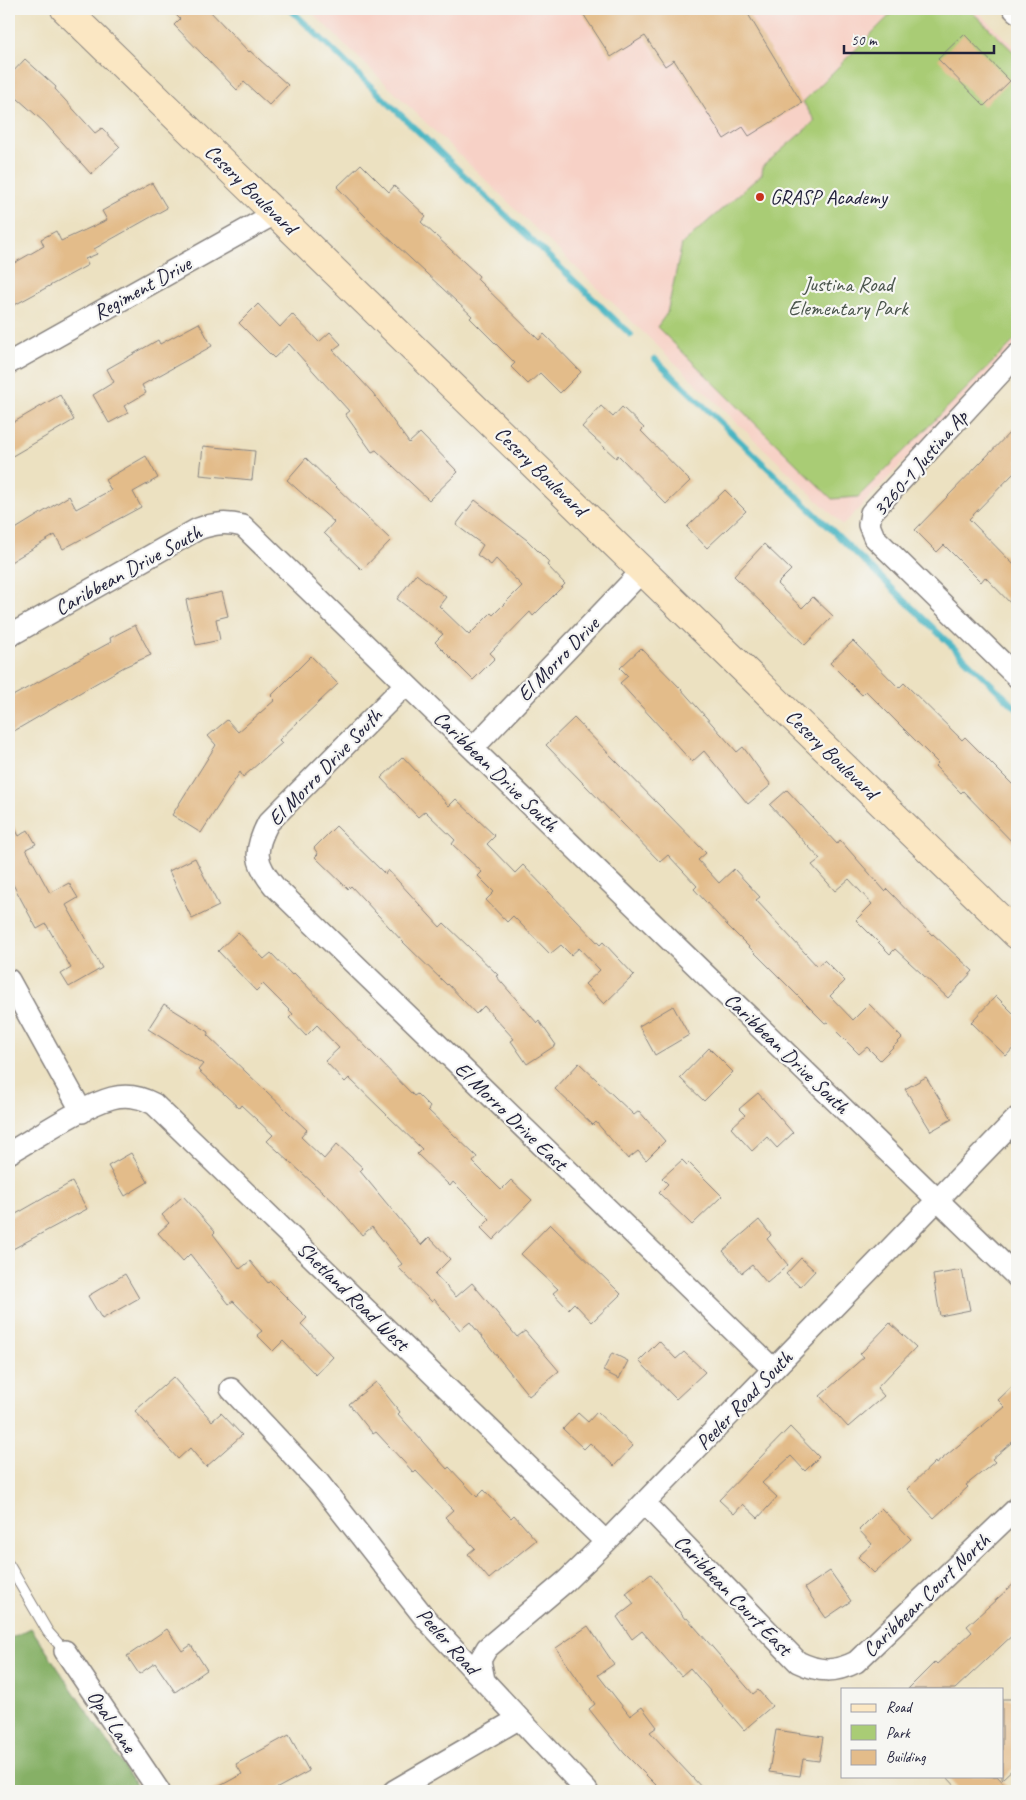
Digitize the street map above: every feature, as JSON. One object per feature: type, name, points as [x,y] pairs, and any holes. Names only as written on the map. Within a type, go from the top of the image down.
[{"type":"main road","name":"Cesery Boulevard","points":[[64,9],[1017,935]]},
{"type":"street","points":[[1014,9],[1017,12]]},
{"type":"street","name":"Regiment Drive","points":[[9,363],[276,213]]},
{"type":"street","name":"3260-1 Justina Ap","points":[[1017,355],[871,513],[869,525],[874,537],[1017,677]]},
{"type":"street","name":"Caribbean Drive South","points":[[9,636],[198,529],[212,524],[228,522],[244,526],[405,685],[473,748],[1017,1277]]},
{"type":"street","name":"El Morro Drive","points":[[473,748],[643,570]]},
{"type":"street","name":"El Morro Drive South","points":[[258,856],[259,840],[268,822],[405,685]]},
{"type":"street","name":"El Morro Drive East","points":[[258,856],[262,872],[274,886],[773,1369]]},
{"type":"street","points":[[9,980],[82,1112]]},
{"type":"street","name":"Shetland Road West","points":[[9,1153],[82,1112],[113,1098],[131,1096],[154,1104],[606,1542]]},
{"type":"street","name":"Peeler Road South","points":[[484,1680],[480,1660],[487,1648],[566,1581],[644,1504],[1017,1118]]},
{"type":"street","name":"Peeler Road","points":[[231,1389],[319,1483],[425,1618],[588,1791]]},
{"type":"street","name":"Caribbean Court East","points":[[644,1504],[798,1662],[812,1669],[829,1672]]},
{"type":"street","name":"Caribbean Court North","points":[[829,1672],[843,1669],[856,1662],[1017,1508]]},
{"type":"street","name":"Opal Lane","points":[[65,1651],[159,1791]]},
{"type":"street","points":[[394,1791],[518,1718]]},
{"type":"lane","points":[[9,1565],[48,1632],[65,1651]]},
{"type":"shaded area","name":"GRASP Academy","points":[[308,9],[975,9],[1017,50],[1017,344],[843,525]]},
{"type":"green space","name":"Justina Road Elementary Park","points":[[896,9],[969,9],[1017,55],[1017,338],[858,497],[832,499],[657,327],[667,313],[682,244],[762,174],[763,166],[815,121],[803,102]]},
{"type":"green space","points":[[31,1628],[140,1791],[9,1791],[9,1639]]},
{"type":"building","points":[[170,9],[208,9],[249,52],[288,85],[269,105],[244,82],[237,90],[174,25],[180,19]]},
{"type":"building","points":[[580,9],[745,9],[802,103],[749,136],[743,127],[724,139],[674,60],[665,66],[645,36],[611,57]]},
{"type":"building","points":[[964,34],[1010,81],[984,106],[938,59]]},
{"type":"building","points":[[25,59],[56,87],[55,89],[95,133],[102,128],[120,147],[91,174],[44,122],[9,91],[9,76]]},
{"type":"building","points":[[361,164],[389,192],[394,186],[426,216],[421,222],[479,276],[477,279],[539,340],[544,334],[581,372],[560,393],[540,373],[528,384],[511,367],[515,363],[470,318],[472,316],[365,216],[337,187]]},
{"type":"building","points":[[152,183],[167,208],[94,249],[97,254],[85,259],[88,265],[9,308],[9,266],[44,246],[41,239],[56,231],[61,241],[107,220],[102,211]]},
{"type":"building","points":[[258,304],[280,327],[292,314],[319,342],[330,332],[341,344],[333,350],[373,393],[409,443],[420,433],[458,472],[429,500],[376,450],[372,452],[345,414],[349,411],[289,344],[274,358],[239,323]]},
{"type":"building","points":[[199,323],[212,346],[142,385],[146,393],[124,406],[128,413],[109,423],[93,395],[114,382],[107,369],[158,340],[160,344]]},
{"type":"building","points":[[60,395],[74,420],[9,458],[9,425]]},
{"type":"building","points":[[601,406],[613,417],[622,407],[644,428],[641,431],[690,481],[666,504],[618,455],[616,458],[582,427]]},
{"type":"building","points":[[1017,425],[1017,470],[969,519],[1017,568],[1017,610],[985,577],[981,582],[944,545],[937,552],[915,530]]},
{"type":"building","points":[[203,446],[255,451],[252,480],[200,475]]},
{"type":"building","points":[[146,456],[158,478],[133,492],[141,507],[63,549],[55,535],[9,563],[9,533],[69,496],[76,509],[111,490],[105,480]]},
{"type":"building","points":[[306,458],[391,540],[362,570],[324,533],[334,522],[287,480]]},
{"type":"building","points":[[725,490],[746,511],[707,548],[687,527]]},
{"type":"building","points":[[475,500],[527,540],[549,562],[547,565],[565,584],[533,616],[530,612],[490,653],[495,658],[473,680],[435,642],[443,634],[397,599],[416,574],[446,597],[439,606],[469,635],[491,613],[493,615],[522,586],[496,559],[491,565],[477,555],[483,545],[456,525]]},
{"type":"building","points":[[764,544],[791,570],[777,584],[802,608],[813,597],[833,616],[805,645],[734,576]]},
{"type":"building","points":[[222,592],[228,616],[216,619],[220,640],[196,645],[186,600]]},
{"type":"building","points":[[135,625],[151,655],[124,667],[9,734],[9,698],[111,642],[110,638]]},
{"type":"building","points":[[853,641],[899,688],[904,683],[962,740],[965,737],[1017,789],[1017,847],[963,791],[961,793],[935,766],[938,763],[866,691],[862,695],[830,663]]},
{"type":"building","points":[[641,648],[681,689],[737,752],[743,747],[771,785],[748,804],[704,751],[692,762],[620,683],[628,676],[620,668]]},
{"type":"building","points":[[311,656],[338,684],[279,740],[282,743],[243,777],[240,772],[201,833],[172,815],[216,745],[208,736],[227,720],[238,732],[275,700],[271,696]]},
{"type":"building","points":[[574,718],[706,853],[698,860],[719,883],[734,869],[760,897],[756,900],[817,966],[824,960],[845,981],[830,996],[853,1020],[869,1004],[902,1038],[880,1060],[867,1047],[859,1054],[827,1022],[825,1023],[728,926],[694,889],[697,886],[668,855],[660,862],[546,745]]},
{"type":"building","points":[[403,757],[449,806],[456,799],[495,836],[487,844],[515,873],[523,865],[600,945],[603,942],[634,975],[604,1004],[585,984],[600,970],[579,948],[571,955],[561,945],[550,954],[513,916],[507,922],[486,900],[494,892],[478,876],[482,872],[452,844],[455,840],[425,811],[418,817],[381,778]]},
{"type":"building","points":[[787,790],[837,844],[840,840],[885,891],[887,889],[932,935],[973,971],[948,998],[895,949],[890,954],[856,920],[872,904],[849,879],[835,891],[812,865],[820,859],[770,805]]},
{"type":"building","points":[[9,817],[19,836],[28,830],[36,844],[26,849],[50,893],[69,883],[78,898],[66,905],[102,968],[69,987],[61,974],[71,968],[46,924],[37,929],[9,877]]},
{"type":"building","points":[[336,826],[385,874],[388,870],[440,927],[444,923],[498,975],[496,976],[537,1023],[539,1021],[556,1045],[527,1064],[511,1041],[514,1039],[484,1006],[476,1014],[448,984],[403,942],[351,886],[348,889],[315,857],[318,854],[314,848]]},
{"type":"building","points":[[195,858],[219,906],[192,919],[169,871]]},
{"type":"building","points":[[238,932],[264,959],[271,953],[292,975],[294,973],[414,1096],[417,1094],[430,1107],[428,1110],[477,1157],[473,1162],[501,1190],[511,1180],[532,1200],[493,1240],[481,1228],[490,1219],[453,1182],[450,1186],[417,1154],[422,1149],[349,1078],[345,1082],[325,1061],[339,1048],[317,1025],[306,1036],[289,1018],[293,1014],[263,984],[256,991],[218,951]]},
{"type":"building","points":[[996,996],[1017,1017],[1017,1044],[1006,1056],[971,1022]]},
{"type":"building","points":[[164,1004],[209,1032],[207,1035],[307,1130],[301,1137],[324,1159],[337,1144],[363,1168],[360,1171],[421,1245],[429,1237],[450,1259],[435,1274],[456,1297],[472,1283],[517,1337],[525,1331],[559,1371],[529,1396],[470,1322],[460,1330],[434,1299],[432,1302],[398,1267],[402,1264],[372,1227],[362,1235],[335,1203],[267,1141],[273,1135],[241,1105],[239,1108],[198,1070],[203,1064],[148,1029]]},
{"type":"building","points":[[673,1006],[689,1035],[655,1055],[639,1026]]},
{"type":"building","points":[[709,1048],[733,1072],[704,1101],[680,1078]]},
{"type":"building","points":[[579,1063],[634,1115],[639,1111],[665,1141],[646,1160],[638,1151],[628,1159],[596,1122],[593,1125],[555,1089]]},
{"type":"building","points":[[926,1077],[952,1119],[931,1131],[905,1089]]},
{"type":"building","points":[[758,1093],[793,1133],[777,1148],[767,1137],[752,1151],[731,1128],[745,1115],[739,1109]]},
{"type":"building","points":[[131,1153],[148,1182],[125,1196],[108,1166]]},
{"type":"building","points":[[682,1160],[687,1165],[689,1163],[722,1196],[692,1225],[659,1193],[668,1184],[662,1178]]},
{"type":"building","points":[[72,1182],[87,1209],[9,1251],[9,1218]]},
{"type":"building","points":[[183,1196],[215,1232],[213,1234],[240,1269],[250,1261],[268,1283],[270,1281],[307,1318],[301,1324],[333,1357],[316,1375],[283,1341],[273,1351],[257,1335],[262,1331],[233,1301],[229,1304],[190,1254],[183,1261],[158,1233],[169,1223],[162,1215]]},
{"type":"building","points":[[759,1220],[771,1235],[767,1239],[788,1265],[767,1283],[752,1265],[742,1273],[723,1251]]},
{"type":"building","points":[[550,1224],[621,1294],[592,1322],[574,1303],[568,1309],[553,1293],[558,1289],[521,1254]]},
{"type":"building","points":[[801,1258],[815,1271],[800,1287],[786,1274]]},
{"type":"building","points":[[962,1270],[970,1310],[940,1316],[933,1275]]},
{"type":"building","points":[[125,1274],[139,1298],[102,1319],[88,1296]]},
{"type":"building","points":[[890,1323],[916,1347],[877,1388],[884,1396],[848,1427],[820,1396],[864,1357],[860,1354]]},
{"type":"building","points":[[659,1341],[676,1359],[684,1352],[705,1372],[676,1399],[639,1361]]},
{"type":"building","points":[[612,1353],[628,1361],[619,1379],[603,1371]]},
{"type":"building","points":[[173,1377],[212,1421],[221,1413],[242,1435],[206,1467],[190,1448],[178,1459],[135,1411]]},
{"type":"building","points":[[376,1382],[400,1412],[398,1414],[447,1469],[449,1467],[477,1497],[484,1490],[511,1518],[514,1515],[536,1540],[489,1579],[468,1554],[475,1548],[445,1517],[453,1510],[416,1471],[414,1473],[376,1432],[373,1434],[349,1404]]},
{"type":"building","points":[[1017,1382],[1017,1438],[992,1459],[995,1462],[966,1485],[968,1487],[934,1518],[907,1489],[935,1462],[936,1464],[1005,1407],[998,1400]]},
{"type":"building","points":[[597,1412],[633,1446],[614,1466],[590,1443],[584,1449],[563,1429],[578,1413],[588,1422]]},
{"type":"building","points":[[790,1427],[819,1457],[805,1471],[791,1456],[762,1483],[777,1497],[758,1518],[743,1504],[734,1514],[719,1500]]},
{"type":"building","points":[[881,1508],[911,1539],[874,1573],[858,1557],[872,1544],[859,1530]]},
{"type":"building","points":[[830,1571],[851,1601],[826,1618],[805,1588]]},
{"type":"building","points":[[651,1574],[685,1619],[687,1618],[753,1694],[758,1690],[772,1706],[744,1730],[690,1668],[681,1676],[642,1631],[632,1639],[617,1617],[634,1604],[626,1593]]},
{"type":"building","points":[[1017,1581],[1017,1631],[956,1688],[909,1688],[935,1662],[937,1664],[972,1632],[967,1626]]},
{"type":"building","points":[[588,1626],[614,1664],[598,1675],[630,1716],[642,1707],[657,1727],[650,1732],[705,1791],[662,1791],[624,1753],[589,1709],[595,1704],[556,1648]]},
{"type":"building","points":[[167,1629],[182,1651],[191,1645],[207,1670],[175,1692],[155,1663],[139,1674],[127,1656]]},
{"type":"building","points":[[1004,1699],[1017,1699],[1017,1765],[1004,1777]]},
{"type":"building","points":[[776,1730],[823,1737],[819,1761],[803,1759],[800,1776],[769,1772]]},
{"type":"building","points":[[289,1735],[309,1771],[272,1791],[211,1791],[242,1774],[236,1764]]},
{"type":"building","points":[[948,1778],[999,1778],[1011,1791],[960,1791]]},
{"type":"waterway","points":[[290,9],[631,335]]},
{"type":"waterway","points":[[655,359],[1017,709]]},
{"type":"place","name":"GRASP Academy","points":[[760,197]]}]
